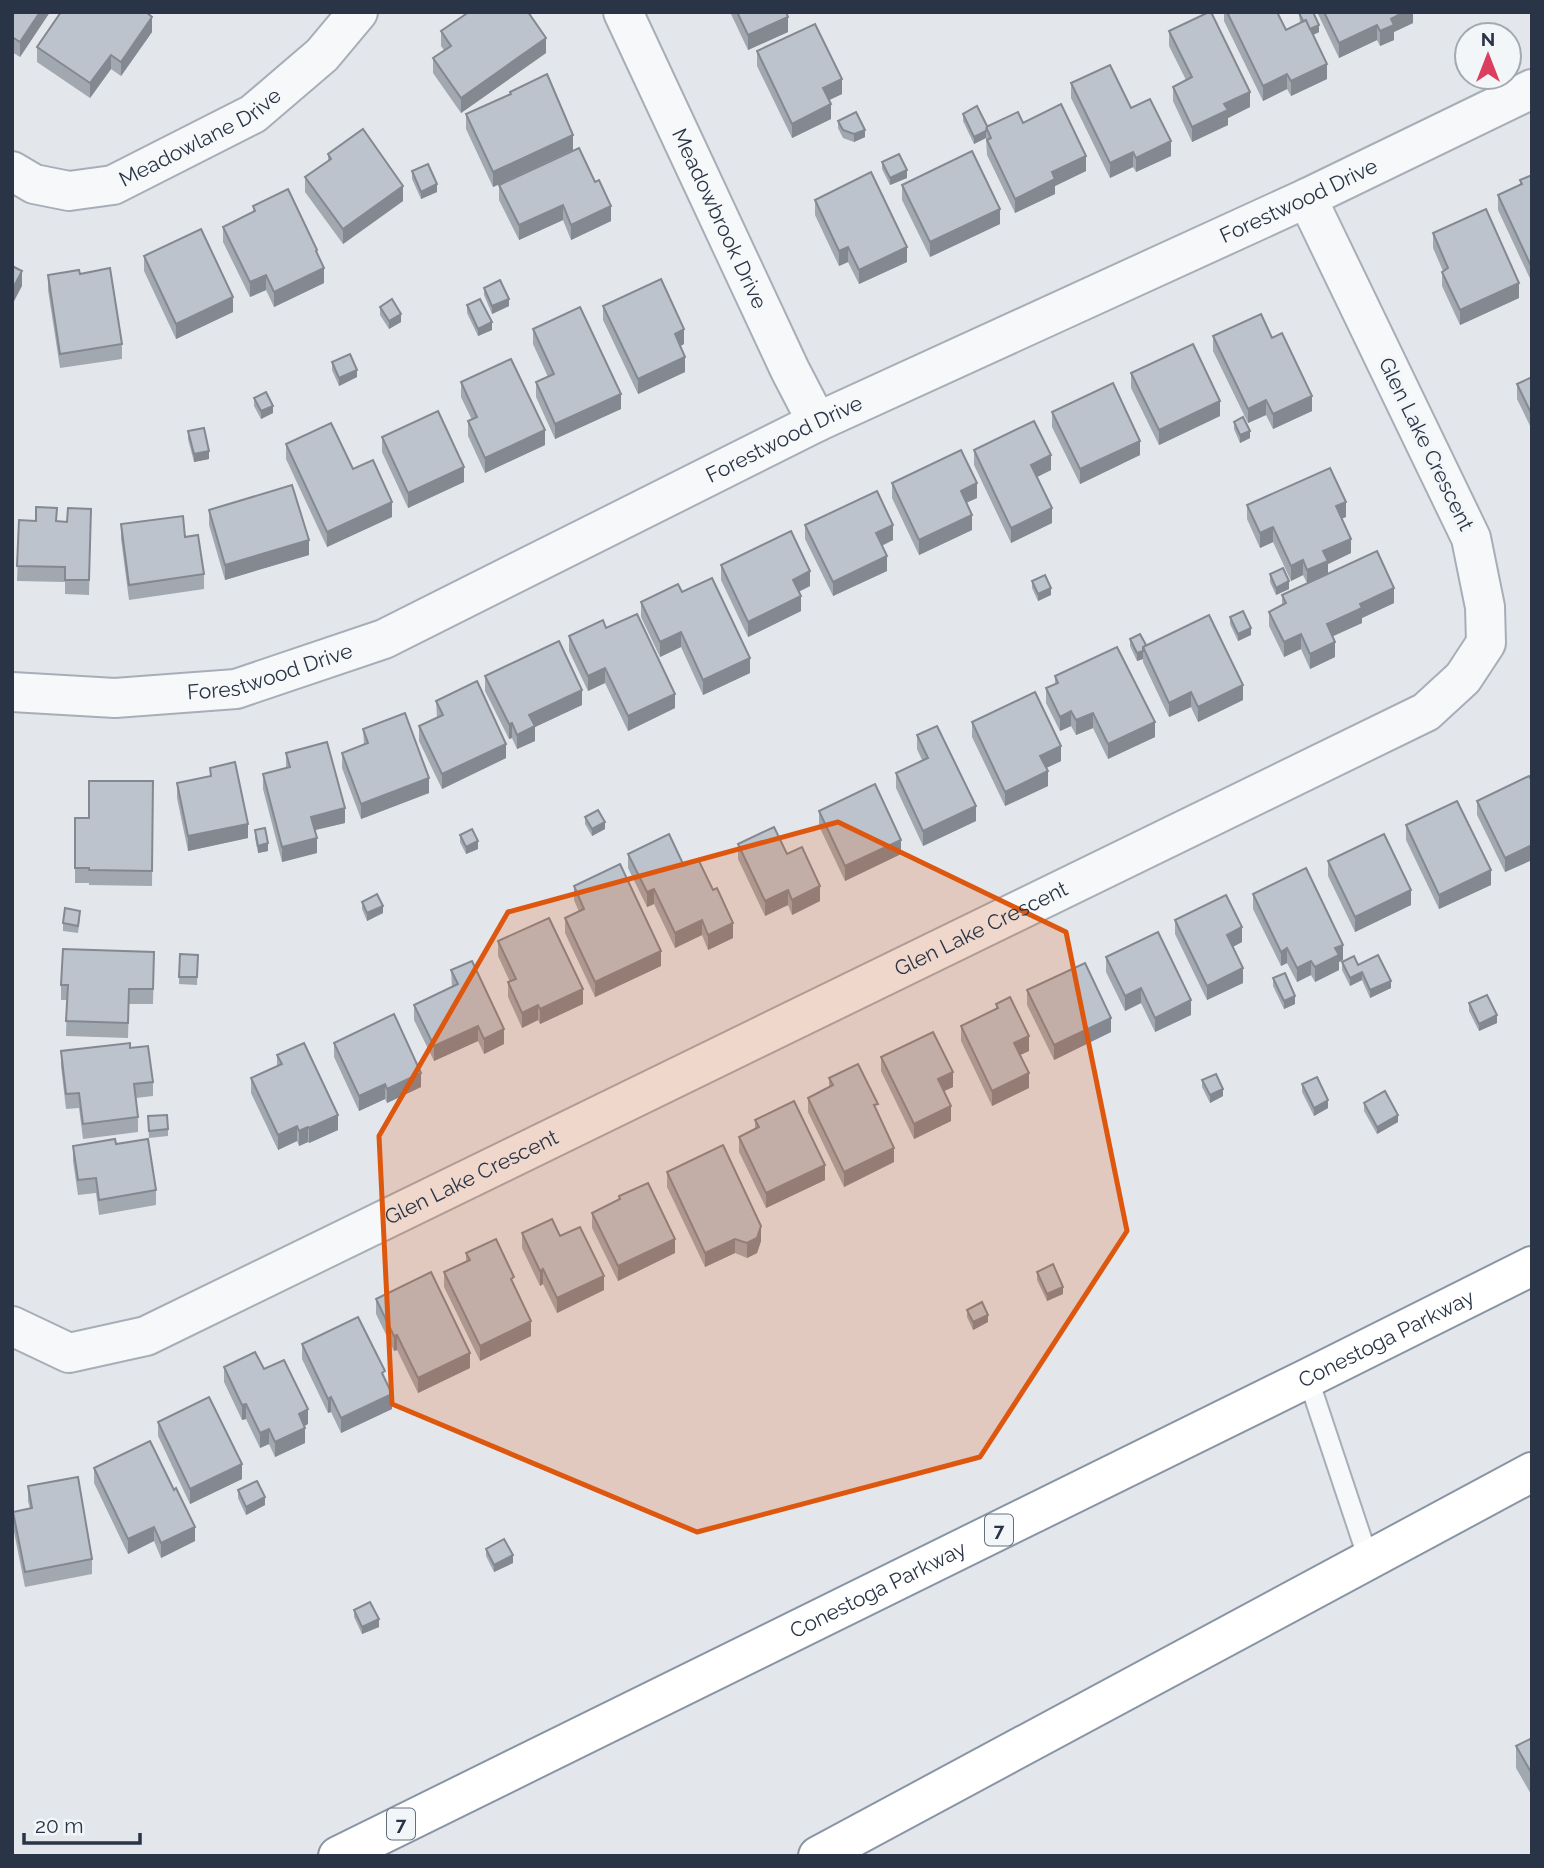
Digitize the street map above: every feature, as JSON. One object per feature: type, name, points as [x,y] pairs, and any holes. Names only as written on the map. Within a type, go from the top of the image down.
[{"type":"highway","name":"Conestoga Parkway","points":[[338,1856],[1532,1266]]},
{"type":"highway","points":[[818,1856],[1532,1472]]},
{"type":"street","name":"Meadowlane Drive","points":[[12,172],[34,184],[69,191],[113,185],[254,114],[322,55],[358,12]]},
{"type":"street","name":"Meadowbrook Drive","points":[[623,12],[790,370],[817,422]]},
{"type":"street","name":"Forestwood Drive","points":[[12,692],[115,698],[236,689],[384,639],[817,422],[1307,198],[1532,89]]},
{"type":"street","name":"Glen Lake Crescent","points":[[12,1326],[69,1353],[146,1336],[1426,712],[1463,678],[1486,643],[1485,607],[1471,538],[1307,198]]},
{"type":"lane","points":[[1308,1378],[1369,1561]]},
{"type":"highlighted area","points":[[838,822],[1066,932],[1127,1231],[980,1457],[697,1532],[392,1404],[379,1136],[508,912]]},
{"type":"building","points":[[12,12],[40,12],[20,42],[12,37]]},
{"type":"building","points":[[61,12],[146,12],[152,17],[121,62],[111,55],[90,83],[37,47]]},
{"type":"building","points":[[469,12],[528,12],[546,38],[461,98],[433,58],[451,46],[441,31]]},
{"type":"building","points":[[737,12],[786,12],[788,17],[748,35]]},
{"type":"building","points":[[1209,12],[1250,92],[1224,104],[1228,110],[1192,127],[1173,87],[1192,77],[1169,31]]},
{"type":"building","points":[[1227,12],[1277,12],[1286,30],[1306,20],[1327,64],[1291,81],[1287,74],[1263,86]]},
{"type":"building","points":[[1313,12],[1319,25],[1310,29],[1306,20],[1303,21],[1299,13]]},
{"type":"building","points":[[1324,12],[1404,12],[1391,19],[1394,25],[1380,31],[1377,25],[1339,43]]},
{"type":"building","points":[[815,24],[842,79],[823,88],[831,104],[792,124],[757,51]]},
{"type":"building","points":[[1110,65],[1131,108],[1150,99],[1171,141],[1136,158],[1133,152],[1110,163],[1071,83]]},
{"type":"building","points":[[547,74],[573,135],[493,172],[466,114]]},
{"type":"building","points":[[1061,104],[1086,156],[1052,172],[1055,179],[1015,199],[987,140],[991,138],[986,127],[1018,112],[1023,123]]},
{"type":"building","points":[[977,106],[987,126],[986,131],[974,137],[963,114]]},
{"type":"building","points":[[856,112],[865,130],[854,134],[843,130],[838,121]]},
{"type":"building","points":[[363,129],[403,186],[343,229],[305,177],[331,159],[328,154]]},
{"type":"building","points":[[579,148],[595,182],[599,180],[611,206],[571,225],[563,205],[519,225],[499,185]]},
{"type":"building","points":[[972,151],[1000,209],[930,242],[902,185]]},
{"type":"building","points":[[899,154],[907,170],[890,178],[882,162]]},
{"type":"building","points":[[428,164],[437,184],[421,192],[412,171]]},
{"type":"building","points":[[871,172],[907,247],[859,270],[848,247],[839,251],[815,200]]},
{"type":"building","points":[[1532,175],[1532,268],[1498,195],[1522,184],[1520,180]]},
{"type":"building","points":[[288,189],[324,268],[274,292],[266,275],[250,282],[223,227],[255,211],[253,206]]},
{"type":"building","points":[[1486,209],[1519,283],[1460,310],[1442,272],[1448,268],[1433,233]]},
{"type":"building","points":[[201,229],[233,297],[176,324],[144,256]]},
{"type":"building","points":[[12,266],[22,271],[12,290]]},
{"type":"building","points":[[110,268],[122,344],[60,354],[48,275],[79,270],[80,274]]},
{"type":"building","points":[[661,279],[684,329],[675,334],[685,357],[638,379],[603,306]]},
{"type":"building","points":[[500,280],[509,299],[492,306],[484,288]]},
{"type":"building","points":[[392,299],[401,314],[389,321],[380,307]]},
{"type":"building","points":[[480,299],[492,322],[478,329],[467,305]]},
{"type":"building","points":[[580,307],[621,394],[555,424],[536,382],[554,374],[533,329]]},
{"type":"building","points":[[1261,314],[1272,338],[1282,333],[1312,396],[1273,414],[1266,400],[1248,409],[1213,336]]},
{"type":"building","points":[[1193,344],[1220,401],[1159,430],[1131,373]]},
{"type":"building","points":[[350,354],[357,370],[339,378],[332,362]]},
{"type":"building","points":[[511,359],[545,430],[485,458],[468,421],[477,417],[461,382]]},
{"type":"building","points":[[1532,377],[1532,415],[1517,384]]},
{"type":"building","points":[[1113,383],[1140,441],[1080,469],[1052,412]]},
{"type":"building","points":[[266,392],[273,406],[261,411],[254,398]]},
{"type":"building","points":[[438,411],[464,467],[408,493],[382,437]]},
{"type":"building","points":[[1243,417],[1250,431],[1240,435],[1234,422]]},
{"type":"building","points":[[1034,421],[1051,455],[1031,465],[1052,508],[1011,528],[974,450]]},
{"type":"building","points":[[331,423],[353,469],[373,460],[392,502],[327,532],[286,444]]},
{"type":"building","points":[[204,428],[209,451],[194,454],[188,431]]},
{"type":"building","points":[[961,450],[977,483],[961,491],[972,515],[919,540],[892,483]]},
{"type":"building","points":[[1330,468],[1346,502],[1336,506],[1351,539],[1323,551],[1328,561],[1307,570],[1303,560],[1291,566],[1273,527],[1260,533],[1247,505]]},
{"type":"building","points":[[292,485],[309,540],[225,565],[209,510]]},
{"type":"building","points":[[877,491],[893,525],[876,533],[887,556],[833,582],[805,525]]},
{"type":"building","points":[[36,507],[57,508],[56,521],[67,522],[68,508],[91,509],[89,580],[65,580],[65,567],[17,566],[19,520],[36,521]]},
{"type":"building","points":[[183,516],[185,537],[198,535],[204,574],[129,585],[121,524]]},
{"type":"building","points":[[791,531],[810,571],[793,580],[801,596],[748,622],[721,565]]},
{"type":"building","points":[[1377,551],[1394,588],[1360,604],[1362,608],[1327,624],[1335,642],[1310,654],[1301,634],[1284,642],[1269,612],[1286,603],[1282,595]]},
{"type":"building","points":[[1283,568],[1289,581],[1276,588],[1270,574]]},
{"type":"building","points":[[1045,575],[1051,588],[1038,594],[1032,581]]},
{"type":"building","points":[[712,578],[750,658],[703,680],[681,632],[660,642],[641,602],[678,584],[682,592]]},
{"type":"building","points":[[1243,611],[1251,628],[1238,634],[1230,617]]},
{"type":"building","points":[[637,614],[675,694],[628,716],[605,668],[588,676],[569,636],[603,620],[606,628]]},
{"type":"building","points":[[1209,615],[1243,685],[1198,707],[1191,692],[1169,703],[1143,647]]},
{"type":"building","points":[[1140,634],[1146,645],[1143,651],[1137,653],[1130,639]]},
{"type":"building","points":[[559,641],[582,690],[529,715],[535,726],[517,735],[485,676]]},
{"type":"building","points":[[1117,647],[1155,722],[1108,744],[1093,713],[1076,720],[1071,711],[1060,717],[1046,688],[1058,683],[1055,676]]},
{"type":"building","points":[[477,681],[506,744],[442,774],[419,726],[443,715],[436,701]]},
{"type":"building","points":[[1035,692],[1061,746],[1040,756],[1048,771],[1005,792],[972,722]]},
{"type":"building","points":[[405,713],[429,778],[361,804],[342,753],[368,743],[363,729]]},
{"type":"building","points":[[937,726],[976,806],[923,831],[896,773],[928,758],[917,735]]},
{"type":"building","points":[[327,742],[345,808],[311,817],[317,838],[282,847],[263,774],[290,767],[286,753]]},
{"type":"building","points":[[235,762],[248,824],[188,836],[177,783],[211,776],[210,768]]},
{"type":"building","points":[[1529,776],[1532,781],[1532,845],[1505,858],[1477,801]]},
{"type":"building","points":[[89,781],[153,781],[152,871],[75,868],[75,818],[89,818]]},
{"type":"building","points":[[875,784],[901,840],[845,866],[819,811]]},
{"type":"building","points":[[1457,801],[1491,870],[1439,895],[1406,825]]},
{"type":"building","points":[[598,810],[605,822],[592,829],[585,817]]},
{"type":"building","points":[[774,827],[787,854],[802,847],[820,886],[792,900],[788,890],[765,901],[738,844]]},
{"type":"building","points":[[265,828],[268,843],[258,846],[255,830]]},
{"type":"building","points":[[472,829],[478,841],[466,847],[460,835]]},
{"type":"building","points":[[669,834],[684,866],[698,859],[713,890],[717,888],[733,923],[708,935],[702,920],[675,933],[654,889],[647,892],[628,854]]},
{"type":"building","points":[[1384,834],[1411,890],[1355,917],[1328,861]]},
{"type":"building","points":[[620,864],[661,951],[595,982],[565,918],[584,909],[574,886]]},
{"type":"building","points":[[1306,868],[1343,945],[1335,948],[1339,955],[1315,967],[1311,961],[1297,968],[1287,948],[1281,952],[1253,894]]},
{"type":"building","points":[[377,894],[383,906],[367,913],[362,902]]},
{"type":"building","points":[[1226,895],[1242,927],[1227,935],[1243,968],[1207,986],[1175,920]]},
{"type":"building","points":[[65,908],[80,911],[78,926],[63,923]]},
{"type":"building","points":[[549,918],[583,989],[540,1009],[538,1005],[522,1013],[508,982],[516,979],[498,941]]},
{"type":"building","points":[[1158,932],[1191,1000],[1155,1018],[1141,988],[1125,996],[1106,957]]},
{"type":"building","points":[[63,949],[154,952],[153,989],[129,989],[128,1023],[66,1021],[68,985],[61,985]]},
{"type":"building","points":[[180,954],[198,955],[197,977],[179,977]]},
{"type":"building","points":[[1378,955],[1391,981],[1370,990],[1362,972],[1350,978],[1342,962],[1354,956],[1358,965]]},
{"type":"building","points":[[472,961],[504,1029],[484,1039],[478,1026],[434,1046],[414,1005],[458,984],[451,970]]},
{"type":"building","points":[[1085,963],[1111,1018],[1054,1045],[1027,990]]},
{"type":"building","points":[[1285,973],[1295,996],[1284,1001],[1273,978]]},
{"type":"building","points":[[1487,995],[1497,1015],[1479,1024],[1469,1003]]},
{"type":"building","points":[[1010,997],[1029,1036],[1014,1043],[1029,1073],[992,1091],[961,1026],[998,1008],[996,1004]]},
{"type":"building","points":[[394,1014],[421,1073],[387,1089],[385,1084],[359,1096],[334,1043]]},
{"type":"building","points":[[933,1032],[953,1072],[938,1079],[951,1106],[914,1124],[881,1057]]},
{"type":"building","points":[[130,1043],[130,1048],[148,1046],[153,1082],[134,1084],[138,1117],[83,1124],[79,1093],[66,1094],[61,1051]]},
{"type":"building","points":[[304,1043],[338,1115],[309,1128],[299,1131],[297,1126],[278,1135],[251,1078],[282,1064],[277,1055]]},
{"type":"building","points":[[858,1064],[878,1104],[874,1105],[894,1148],[844,1172],[808,1098],[833,1085],[829,1078]]},
{"type":"building","points":[[1216,1074],[1223,1089],[1210,1095],[1202,1080]]},
{"type":"building","points":[[1317,1077],[1328,1100],[1314,1108],[1302,1084]]},
{"type":"building","points":[[1385,1091],[1398,1115],[1377,1127],[1364,1103]]},
{"type":"building","points":[[794,1101],[825,1165],[766,1193],[739,1137],[759,1127],[755,1120]]},
{"type":"building","points":[[167,1115],[168,1129],[149,1131],[148,1116]]},
{"type":"building","points":[[115,1139],[116,1144],[148,1139],[156,1190],[99,1200],[96,1178],[78,1180],[73,1146]]},
{"type":"building","points":[[723,1145],[761,1226],[757,1238],[747,1243],[735,1239],[705,1253],[667,1172]]},
{"type":"building","points":[[648,1183],[675,1239],[618,1266],[592,1213],[620,1199],[619,1196]]},
{"type":"building","points":[[552,1219],[560,1236],[580,1227],[604,1276],[557,1298],[543,1269],[540,1271],[522,1233]]},
{"type":"building","points":[[496,1239],[531,1321],[480,1346],[444,1272],[470,1260],[466,1253]]},
{"type":"building","points":[[1053,1264],[1063,1287],[1047,1294],[1037,1272]]},
{"type":"building","points":[[431,1272],[470,1353],[418,1378],[376,1299]]},
{"type":"building","points":[[982,1302],[988,1315],[973,1322],[967,1310]]},
{"type":"building","points":[[358,1317],[385,1371],[382,1373],[392,1394],[341,1418],[331,1397],[328,1399],[302,1344]]},
{"type":"building","points":[[255,1352],[264,1369],[284,1360],[308,1409],[299,1414],[305,1428],[275,1442],[269,1429],[260,1433],[246,1404],[242,1405],[224,1367]]},
{"type":"building","points":[[209,1397],[242,1464],[190,1489],[158,1422]]},
{"type":"building","points":[[150,1441],[195,1527],[161,1543],[154,1527],[128,1539],[94,1468]]},
{"type":"building","points":[[78,1477],[92,1559],[25,1572],[13,1512],[32,1508],[28,1486]]},
{"type":"building","points":[[257,1481],[265,1497],[246,1507],[238,1490]]},
{"type":"building","points":[[504,1539],[513,1555],[494,1565],[486,1549]]},
{"type":"building","points":[[370,1602],[379,1619],[362,1627],[354,1610]]},
{"type":"building","points":[[1532,1738],[1532,1774],[1516,1746]]}]
